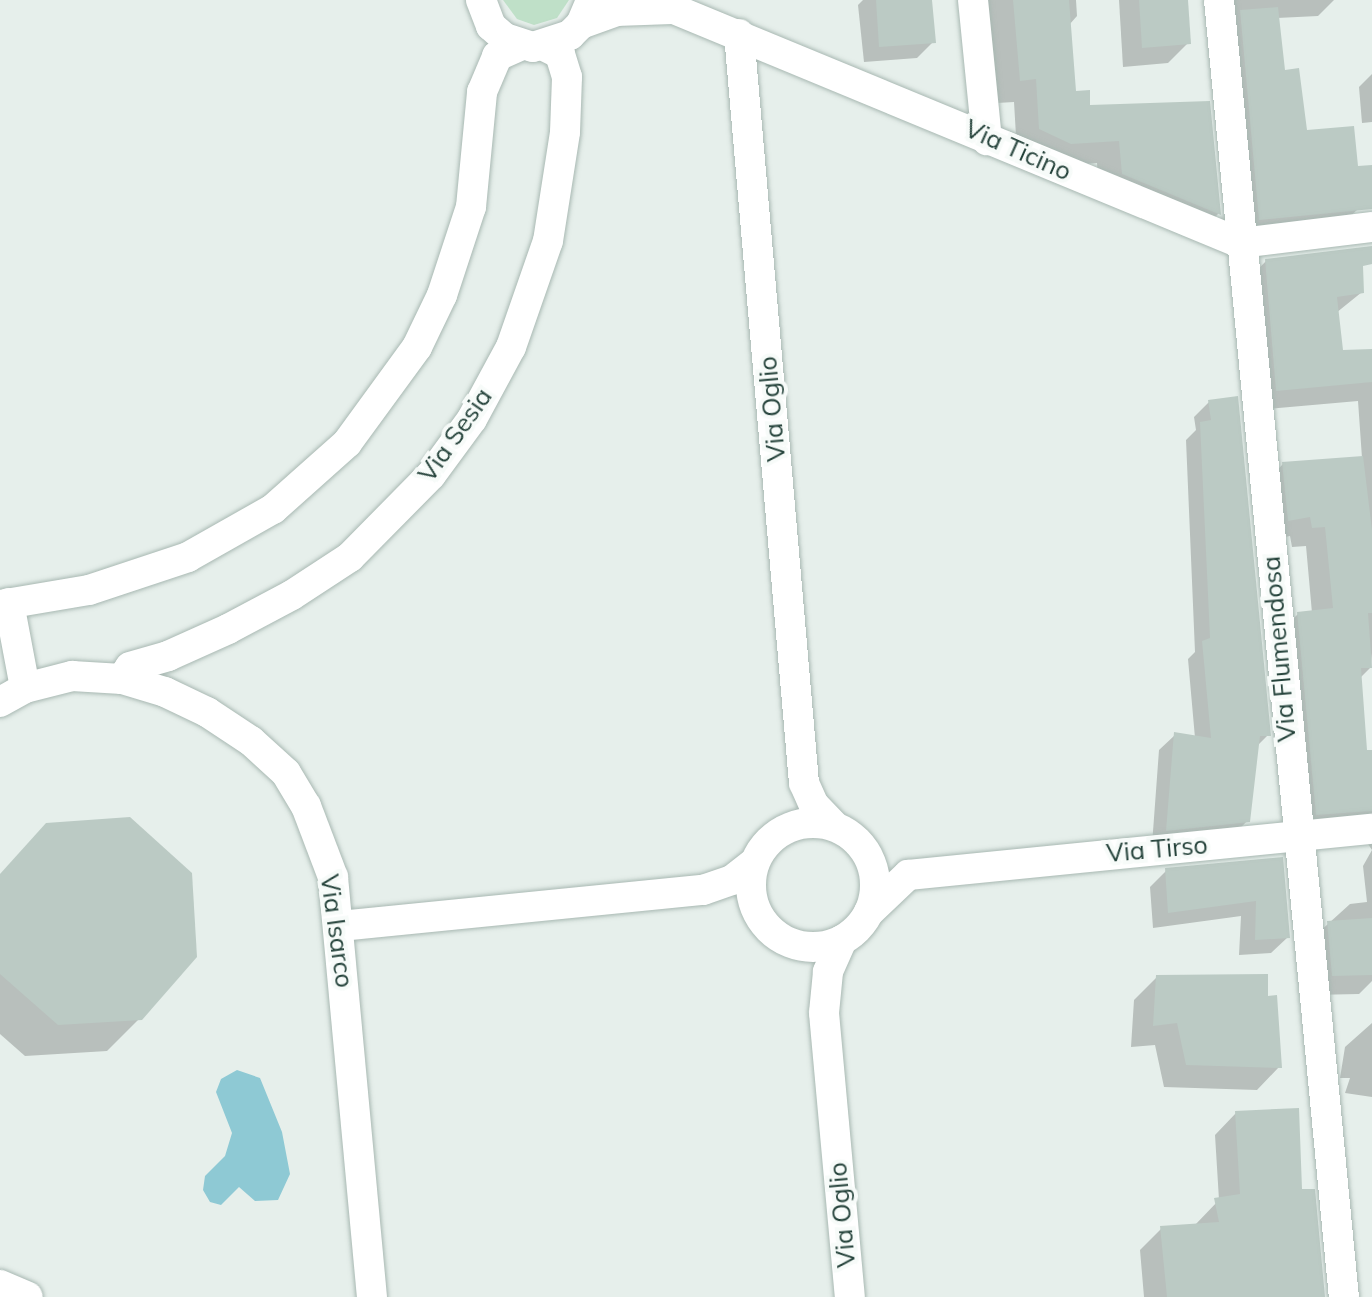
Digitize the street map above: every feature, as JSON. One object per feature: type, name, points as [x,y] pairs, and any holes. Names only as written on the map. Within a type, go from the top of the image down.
[{"type":"street","name":"Via Sesia","points":[[122,679],[130,667],[168,656],[292,595],[350,556],[431,475],[472,419],[511,346],[548,241],[565,132],[567,77],[560,54],[492,26],[481,0]]},
{"type":"street","points":[[973,0],[987,140]]},
{"type":"street","name":"Via Flumendosa","points":[[1219,0],[1296,836],[1353,1279]]},
{"type":"street","points":[[13,695],[4,604],[89,590],[188,557],[273,509],[347,443],[417,347],[442,296],[471,207],[482,92],[496,56],[558,42],[586,12],[662,4]]},
{"type":"street","name":"Via Ticino","points":[[662,4],[1240,243],[1372,227]]},
{"type":"street","name":"Via Oglio","points":[[739,34],[804,783]]},
{"type":"street","name":"Via Isarco","points":[[13,695],[72,676],[122,679],[165,692],[207,712],[250,741],[286,773],[306,806],[326,859],[340,926],[372,1297]]},
{"type":"street","points":[[804,783],[814,805],[833,826]]},
{"type":"street","points":[[790,826],[804,783]]},
{"type":"street","points":[[704,890],[732,880],[754,863],[770,839],[790,826],[812,822],[833,826],[853,836],[866,852],[892,864],[942,870]]},
{"type":"street","name":"Via Tirso","points":[[942,870],[1372,829]]},
{"type":"street","points":[[866,852],[875,892],[869,912]]},
{"type":"street","points":[[754,863],[753,905],[763,922],[796,945],[811,972],[824,1013]]},
{"type":"street","points":[[824,1013],[828,972],[842,940],[908,875],[942,870]]},
{"type":"street","points":[[340,926],[704,890],[730,893],[753,905]]},
{"type":"street","points":[[796,945],[820,947],[842,940]]},
{"type":"street","name":"Via Oglio","points":[[824,1013],[850,1297]]},
{"type":"street","points":[[0,1285],[28,1297]]},
{"type":"green space","points":[[503,0],[569,0],[557,18],[534,25],[517,19]]},
{"type":"water","points":[[237,1070],[260,1078],[282,1132],[290,1174],[278,1200],[255,1201],[239,1187],[221,1205],[210,1202],[203,1190],[205,1176],[225,1156],[232,1133],[216,1092],[221,1079]]},
{"type":"building","points":[[876,0],[932,0],[936,43],[879,47]]},
{"type":"building","points":[[1013,0],[1069,0],[1076,91],[1090,90],[1090,105],[1210,101],[1221,215],[1122,174],[1119,141],[1071,144],[1039,129],[1036,79],[1020,81]]},
{"type":"building","points":[[1139,0],[1188,0],[1191,44],[1142,48]]},
{"type":"building","points":[[1278,7],[1285,70],[1299,68],[1307,130],[1354,126],[1358,166],[1372,165],[1372,209],[1259,220],[1240,10]]},
{"type":"building","points":[[1372,246],[1372,264],[1363,266],[1364,293],[1337,297],[1343,350],[1372,349],[1372,382],[1276,391],[1265,259]]},
{"type":"building","points":[[1238,396],[1271,736],[1260,736],[1250,822],[1166,831],[1174,732],[1211,738],[1202,641],[1210,638],[1200,422],[1211,420],[1208,400]]},
{"type":"building","points":[[1363,456],[1372,530],[1372,613],[1368,613],[1372,668],[1361,668],[1367,750],[1372,750],[1372,811],[1316,815],[1297,612],[1333,608],[1325,527],[1312,528],[1310,517],[1288,521],[1282,462]]},
{"type":"building","points":[[130,817],[192,873],[197,957],[142,1020],[58,1025],[0,974],[0,874],[46,823]]},
{"type":"building","points":[[1283,857],[1290,938],[1255,940],[1256,901],[1168,913],[1165,868]]},
{"type":"building","points":[[1372,918],[1372,975],[1332,976],[1327,921]]},
{"type":"building","points":[[1268,974],[1268,996],[1277,995],[1282,1068],[1186,1065],[1177,1023],[1153,1026],[1156,975]]},
{"type":"building","points":[[1299,1108],[1302,1189],[1315,1189],[1325,1297],[1167,1297],[1160,1226],[1219,1222],[1214,1198],[1240,1194],[1235,1111]]}]
